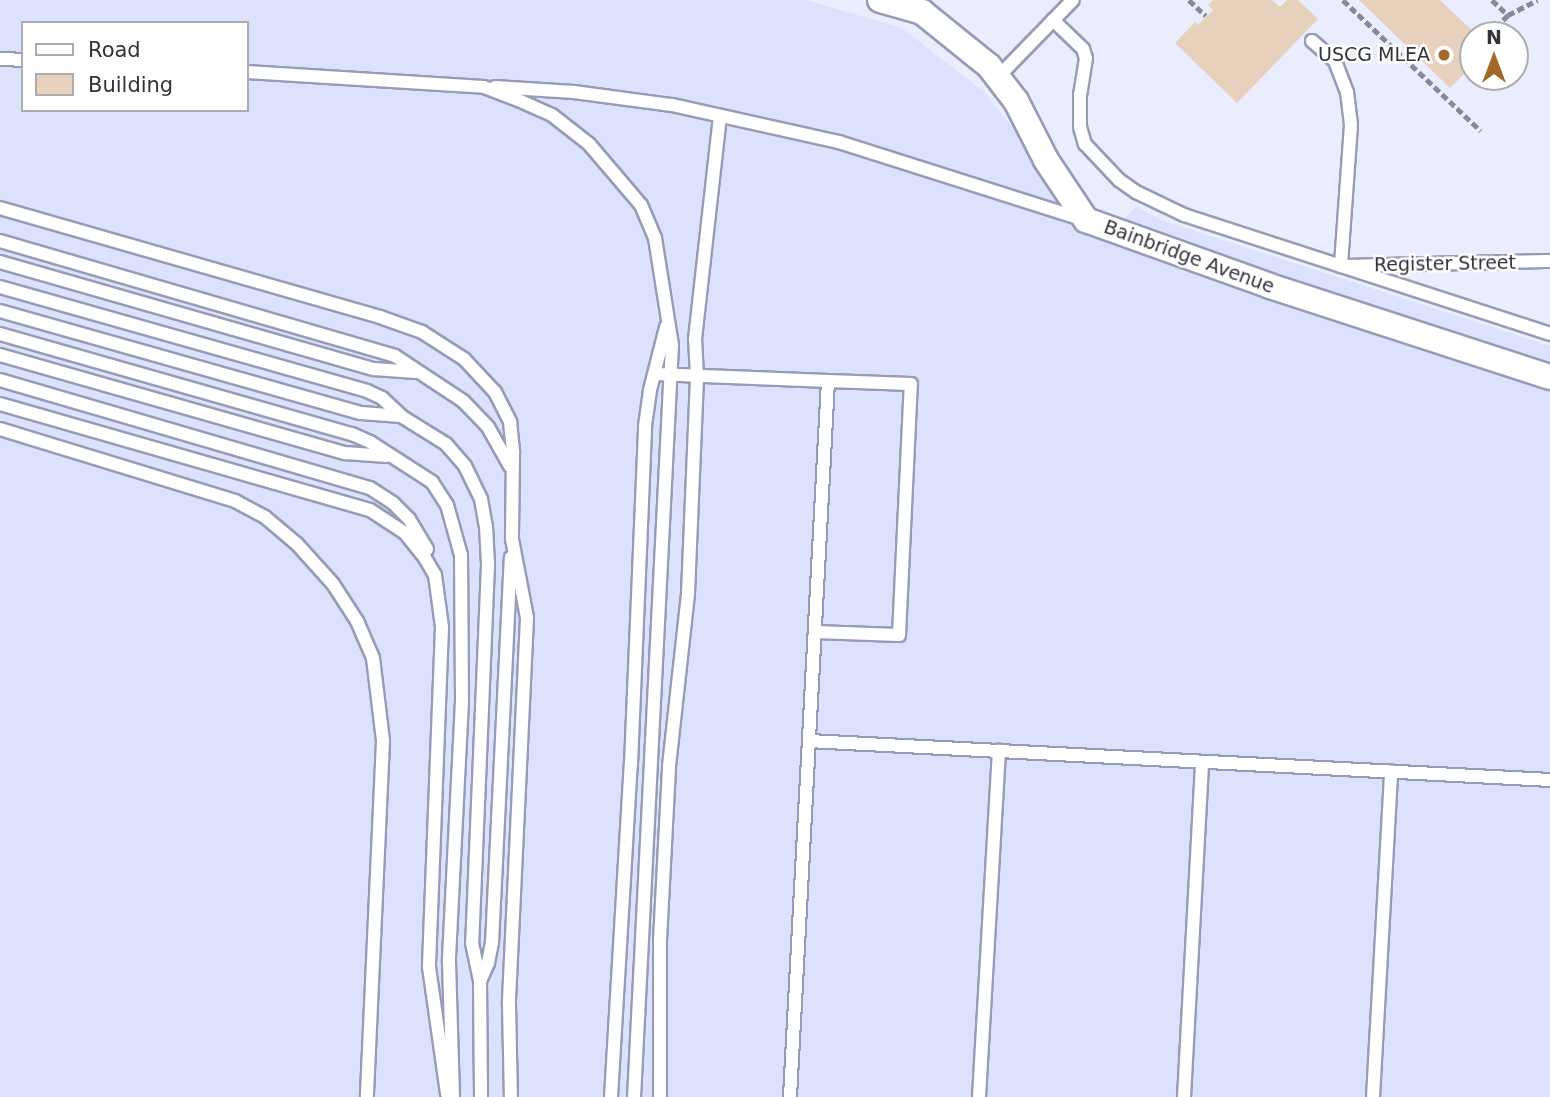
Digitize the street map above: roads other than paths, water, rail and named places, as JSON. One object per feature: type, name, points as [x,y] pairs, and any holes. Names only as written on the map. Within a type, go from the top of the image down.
[{"type":"street","name":"Bainbridge Avenue","points":[[880,0],[922,12],[989,66],[1016,101],[1046,160],[1086,220],[1270,286],[1550,377]]},
{"type":"lane","points":[[998,77],[1073,0]]},
{"type":"lane","points":[[1054,20],[1083,49],[1086,58],[1080,94],[1080,127],[1085,144],[1119,180],[1185,215],[1550,334]]},
{"type":"lane","points":[[1312,41],[1335,61],[1347,92],[1351,125],[1340,266]]},
{"type":"lane","points":[[0,59],[21,60]]},
{"type":"lane","points":[[248,72],[574,92],[720,116],[839,142],[1086,220]]},
{"type":"lane","points":[[484,87],[552,115],[589,144],[641,205],[655,238],[672,345],[640,1038],[634,1097]]},
{"type":"lane","points":[[660,1097],[660,940],[669,766],[688,593],[697,376],[695,339],[720,116]]},
{"type":"lane","points":[[0,208],[380,317],[422,332],[464,359],[495,392],[510,422],[512,539],[492,943],[488,963],[480,981]]},
{"type":"lane","points":[[0,241],[396,356],[416,372],[440,384],[463,401],[488,427],[503,449],[513,475]]},
{"type":"lane","name":"Register Street","points":[[1340,266],[1550,261]]},
{"type":"lane","points":[[0,262],[374,369],[416,372]]},
{"type":"lane","points":[[0,287],[367,391],[382,398],[401,416],[446,444],[465,466],[481,499],[486,526],[484,703],[472,943],[480,981],[481,1097]]},
{"type":"lane","points":[[0,311],[361,414],[401,416]]},
{"type":"lane","points":[[611,1097],[631,764],[645,426],[667,320]]},
{"type":"lane","points":[[0,334],[352,434],[370,442],[387,456],[407,464],[432,482],[447,505],[461,555],[462,701],[449,962],[453,1097]]},
{"type":"lane","points":[[0,355],[345,453],[387,456]]},
{"type":"lane","points":[[655,373],[911,384],[899,635],[815,632]]},
{"type":"lane","points":[[0,380],[370,488],[393,503],[409,519],[431,557],[442,627],[429,967],[447,1097]]},
{"type":"lane","points":[[790,1097],[828,381]]},
{"type":"lane","points":[[0,404],[370,510],[405,533],[435,575]]},
{"type":"lane","points":[[0,429],[189,485],[245,506],[265,517],[297,544],[333,584],[357,621],[373,658],[383,741],[367,1097]]},
{"type":"lane","points":[[511,1097],[509,1005],[527,618],[512,539]]},
{"type":"lane","points":[[809,741],[1550,780]]},
{"type":"lane","points":[[979,1097],[999,751]]},
{"type":"lane","points":[[1184,1097],[1202,762]]},
{"type":"lane","points":[[1373,1097],[1391,771]]},
{"type":"place","name":"USCG MLEA","points":[[1444,55]]}]
